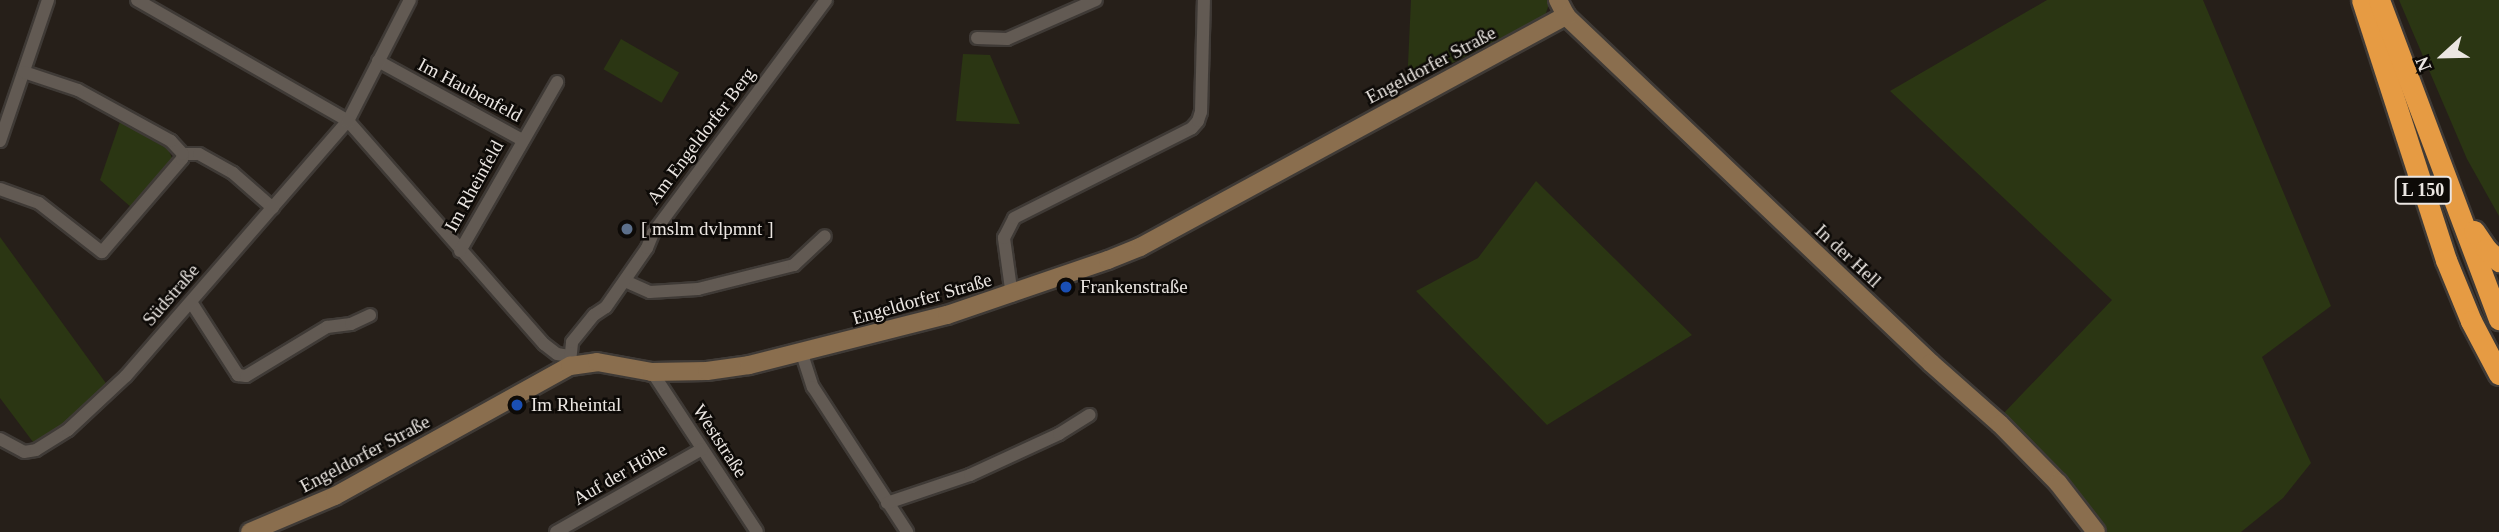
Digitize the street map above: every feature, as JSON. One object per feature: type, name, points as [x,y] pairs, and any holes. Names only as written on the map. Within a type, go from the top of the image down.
[{"type":"highway","name":"L 150","points":[[2362,0],[2446,260],[2471,321],[2499,374]]},
{"type":"highway","name":"L 150","points":[[2379,0],[2499,319]]},
{"type":"highway","points":[[2452,189],[2481,243],[2499,261]]},
{"type":"street","points":[[0,141],[48,0]]},
{"type":"street","points":[[137,0],[348,121],[544,344],[570,361]]},
{"type":"street","points":[[348,121],[410,0]]},
{"type":"street","name":"Am Engeldorfer Berg","points":[[570,361],[572,342],[594,315],[606,307],[647,248],[653,233],[710,152],[725,138],[826,0]]},
{"type":"street","points":[[978,38],[1007,39],[1096,0]]},
{"type":"street","points":[[1012,296],[1004,238],[1014,218],[1192,128],[1198,121],[1201,112],[1205,0]]},
{"type":"street","name":"Engeldorfer Straße","points":[[250,532],[335,496],[570,361],[597,362],[652,372],[707,371],[802,354],[1012,296],[1140,247],[1399,106],[1562,8]]},
{"type":"street","name":"In der Hell","points":[[1562,8],[1931,363],[2000,424],[2072,499],[2096,532]]},
{"type":"street","name":"Im Haubenfeld","points":[[378,61],[522,140],[556,82]]},
{"type":"street","points":[[24,72],[78,90],[171,141],[183,153],[199,154],[233,173],[273,208]]},
{"type":"street","name":"Südstraße","points":[[0,439],[29,452],[55,440],[126,376],[348,121]]},
{"type":"street","name":"Im Rheinfeld","points":[[460,251],[522,140]]},
{"type":"street","points":[[0,189],[39,203],[102,252],[161,188],[182,159],[183,153]]},
{"type":"street","points":[[625,281],[650,292],[698,289],[794,265],[825,236]]},
{"type":"street","points":[[191,302],[238,376],[246,376],[327,327],[351,324],[370,315]]},
{"type":"street","points":[[802,354],[813,387],[907,532]]},
{"type":"street","name":"Weststraße","points":[[652,372],[757,532]]},
{"type":"street","points":[[887,503],[970,475],[1059,434],[1090,415]]},
{"type":"street","name":"Auf der Höhe","points":[[556,532],[575,527],[702,449]]},
{"type":"green space","points":[[1411,0],[1547,0],[1549,4],[1545,16],[1407,86]]},
{"type":"green space","points":[[2047,0],[2203,0],[2331,306],[2262,357],[2311,463],[2283,498],[2241,532],[2106,532],[2072,483],[2002,415],[2112,300],[1890,91]]},
{"type":"green space","points":[[2399,0],[2499,0],[2499,216],[2467,159]]},
{"type":"green space","points":[[621,39],[679,72],[662,103],[604,69]]},
{"type":"green space","points":[[963,54],[990,55],[1020,124],[956,121]]},
{"type":"green space","points":[[120,122],[168,149],[172,158],[132,208],[100,180]]},
{"type":"green space","points":[[1536,181],[1692,335],[1547,425],[1416,291],[1478,258]]},
{"type":"green space","points":[[0,237],[108,386],[63,426],[33,442],[0,398]]},
{"type":"place","name":"[ mslm dvlpmnt ]","points":[[627,229]]},
{"type":"place","name":"Frankenstraße","points":[[1066,287]]},
{"type":"place","name":"Im Rheintal","points":[[517,405]]}]
